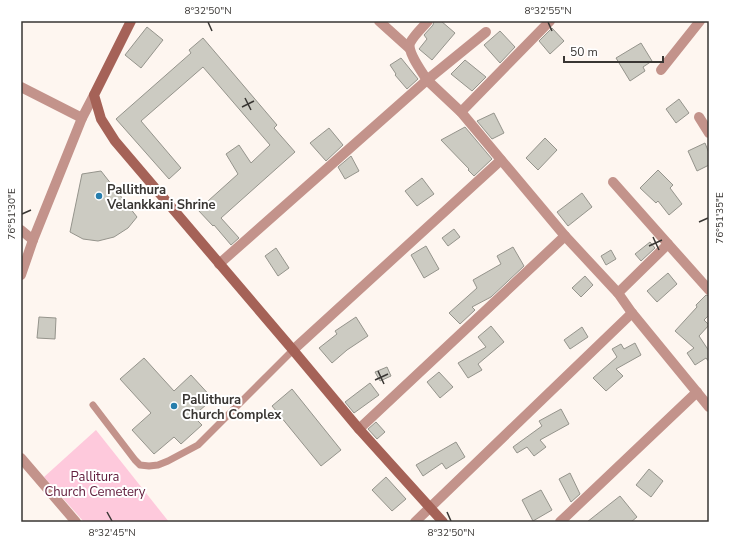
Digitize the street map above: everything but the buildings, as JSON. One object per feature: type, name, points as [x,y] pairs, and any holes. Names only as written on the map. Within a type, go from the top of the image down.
[{"type":"main road","points":[[131,21],[94,95],[101,119],[115,141],[294,350],[359,429],[443,522]]},
{"type":"street","points":[[379,21],[409,48],[427,80],[461,112],[565,236],[618,293],[632,313],[709,407]]},
{"type":"street","points":[[409,48],[414,37],[428,21]]},
{"type":"street","points":[[461,112],[550,21]]},
{"type":"street","points":[[661,70],[700,21]]},
{"type":"street","points":[[219,264],[427,80],[486,32]]},
{"type":"street","points":[[21,87],[82,118]]},
{"type":"street","points":[[21,275],[33,240],[82,118],[94,95]]},
{"type":"street","points":[[699,117],[709,133]]},
{"type":"street","points":[[294,350],[501,160]]},
{"type":"street","points":[[613,182],[709,290]]},
{"type":"street","points":[[21,230],[33,240]]},
{"type":"street","points":[[359,429],[565,236]]},
{"type":"street","points":[[618,293],[668,244]]},
{"type":"street","points":[[415,522],[632,313]]},
{"type":"street","points":[[560,522],[697,392]]},
{"type":"street","points":[[21,458],[76,522]]},
{"type":"lane","points":[[93,405],[135,460],[140,464],[149,466],[158,465],[198,445],[294,350]]},
{"type":"green space","name":"Pallitura Church Cemetery","points":[[96,430],[169,522],[84,522],[44,477]]},
{"type":"place","name":"Pallithura Velankkani Shrine","points":[[99,196]]},
{"type":"place","name":"Pallithura Church Complex","points":[[174,406]]}]
